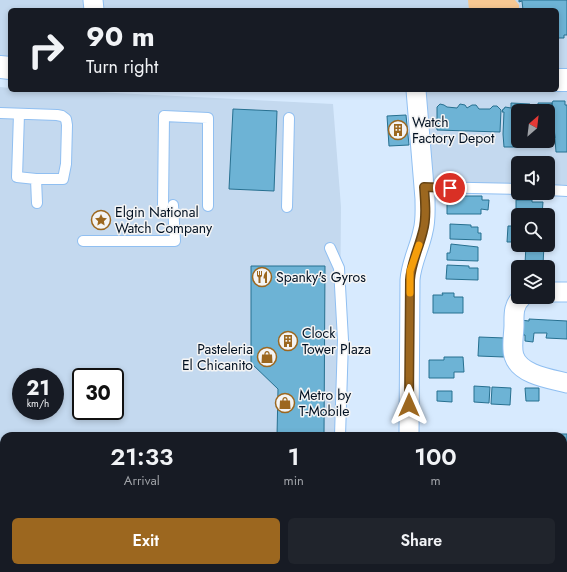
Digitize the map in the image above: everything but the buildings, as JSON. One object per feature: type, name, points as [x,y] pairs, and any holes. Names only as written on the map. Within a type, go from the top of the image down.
[{"type":"street","points":[[409,432],[410,271],[424,230],[425,213],[416,92]]},
{"type":"street","points":[[555,292],[567,292]]},
{"type":"street","points":[[517,304],[514,309],[514,356],[520,364],[531,373],[567,383]]},
{"type":"lane","points":[[0,113],[57,115],[66,119],[66,164],[63,179],[17,177],[19,114]]},
{"type":"lane","points":[[83,241],[175,241],[168,205],[164,116],[208,118],[208,206]]},
{"type":"lane","points":[[287,207],[289,118]]},
{"type":"lane","points":[[36,179],[37,204]]},
{"type":"lane","points":[[424,187],[511,189]]},
{"type":"lane","points":[[555,190],[567,191]]},
{"type":"lane","points":[[330,248],[339,268],[343,340],[340,432]]},
{"type":"shaded area","points":[[0,0],[567,0],[567,191],[555,190],[555,156],[511,156],[511,190],[424,187],[416,92],[559,92],[559,8],[8,8],[8,68],[0,67]]},
{"type":"shaded area","points":[[468,0],[515,0],[519,5],[519,8],[469,8]]},
{"type":"shaded area","name":"Clock Tower Plaza","points":[[0,87],[8,88],[8,92],[95,92],[333,104],[341,207],[339,432],[0,432]]},
{"type":"slow traffic","points":[[410,293],[410,271],[419,245]]},
{"type":"place","name":"Watch Factory Depot","points":[[398,130]]},
{"type":"place","name":"Elgin National Watch Company","points":[[101,220]]},
{"type":"place","name":"Spanky's Gyros","points":[[262,277]]},
{"type":"place","name":"Clock Tower Plaza","points":[[288,341]]},
{"type":"place","name":"Pasteleria El Chicanito","points":[[267,357]]},
{"type":"place","name":"Metro by T-Mobile","points":[[285,403]]},
{"type":"route","points":[[409,405],[410,271],[424,230],[424,187],[450,188]]}]
